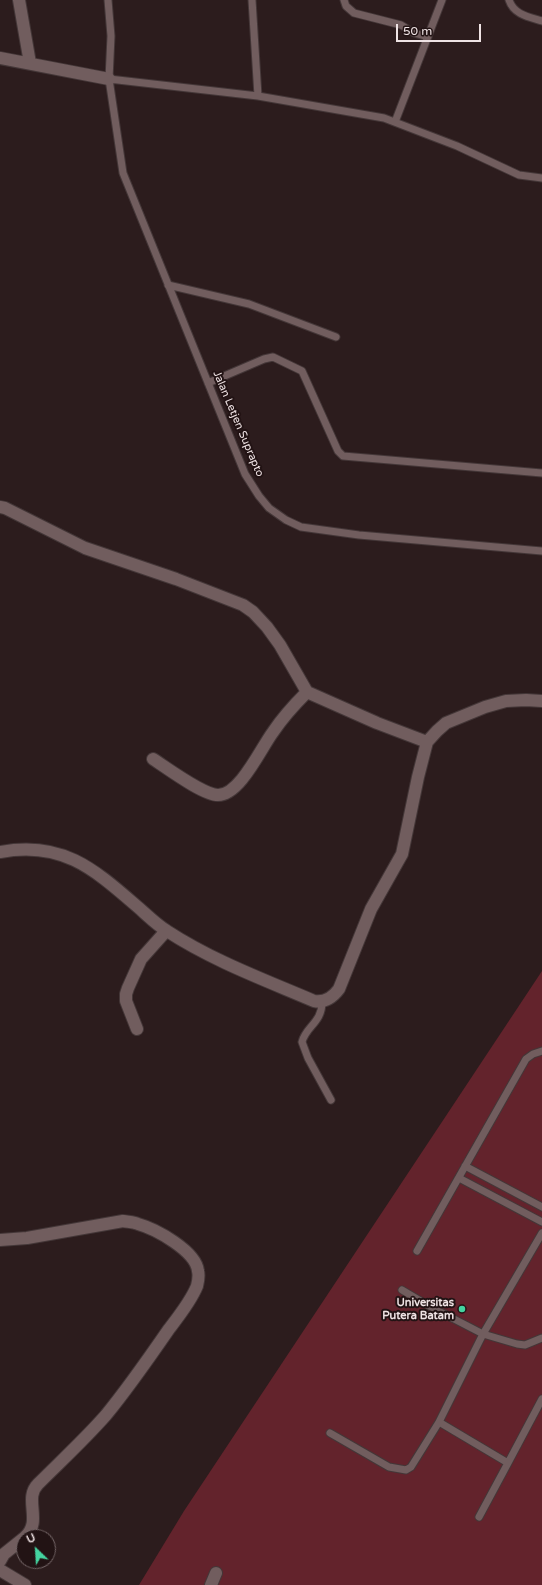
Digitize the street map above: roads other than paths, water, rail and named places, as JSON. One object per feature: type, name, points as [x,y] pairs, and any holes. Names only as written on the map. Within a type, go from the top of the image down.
[{"type":"street","points":[[19,0],[30,63]]},
{"type":"street","points":[[0,58],[109,80]]},
{"type":"street","points":[[0,507],[5,508],[85,548],[176,579],[243,605],[258,617],[280,645],[307,692],[377,723],[427,742]]},
{"type":"street","points":[[154,759],[205,791],[218,795],[224,794],[236,785],[248,771],[272,733],[290,709],[307,692]]},
{"type":"street","points":[[0,852],[36,850],[54,852],[71,858],[90,867],[166,931],[226,964],[314,1001],[322,1002],[335,994],[339,989],[371,909],[402,854],[427,742],[446,723],[485,707],[506,701],[542,700]]},
{"type":"street","points":[[137,1029],[126,1002],[126,994],[141,959],[166,931]]},
{"type":"street","points":[[0,1240],[27,1238],[123,1221],[138,1224],[169,1239],[188,1253],[197,1263],[198,1272],[197,1285],[182,1311],[151,1357],[106,1415],[35,1488],[32,1500],[33,1524],[31,1529]]},
{"type":"street","points":[[16,1544],[4,1554],[0,1567],[25,1585]]},
{"type":"street","points":[[211,1585],[216,1573]]},
{"type":"lane","name":"Jalan Letjen Suprapto","points":[[108,0],[111,36],[109,80],[122,173],[245,474],[259,496],[270,508],[286,520],[301,528],[359,535],[542,551]]},
{"type":"lane","points":[[252,0],[258,96]]},
{"type":"lane","points":[[344,0],[346,6],[354,13],[401,25],[414,33],[428,37]]},
{"type":"lane","points":[[395,122],[442,0]]},
{"type":"lane","points":[[509,0],[510,4],[521,15],[542,21]]},
{"type":"lane","points":[[109,80],[258,96],[384,118],[456,146],[519,175],[542,178]]},
{"type":"lane","points":[[168,285],[249,304],[336,336]]},
{"type":"lane","points":[[208,383],[264,359],[273,357],[302,371],[338,451],[343,456],[542,473]]},
{"type":"lane","points":[[322,1002],[321,1012],[317,1021],[305,1035],[302,1042],[308,1058],[331,1100]]},
{"type":"lane","points":[[417,1251],[526,1059],[533,1054],[542,1051]]},
{"type":"lane","points":[[465,1166],[542,1207]]},
{"type":"lane","points":[[459,1178],[542,1222]]},
{"type":"lane","points":[[330,1433],[389,1467],[406,1470],[412,1467],[439,1422],[483,1334],[542,1233]]},
{"type":"lane","points":[[402,1290],[428,1306],[483,1334],[525,1345],[542,1338]]},
{"type":"lane","points":[[479,1517],[542,1399]]},
{"type":"lane","points":[[439,1422],[508,1463]]},
{"type":"place","name":"Universitas Putera Batam","points":[[462,1309]]}]
